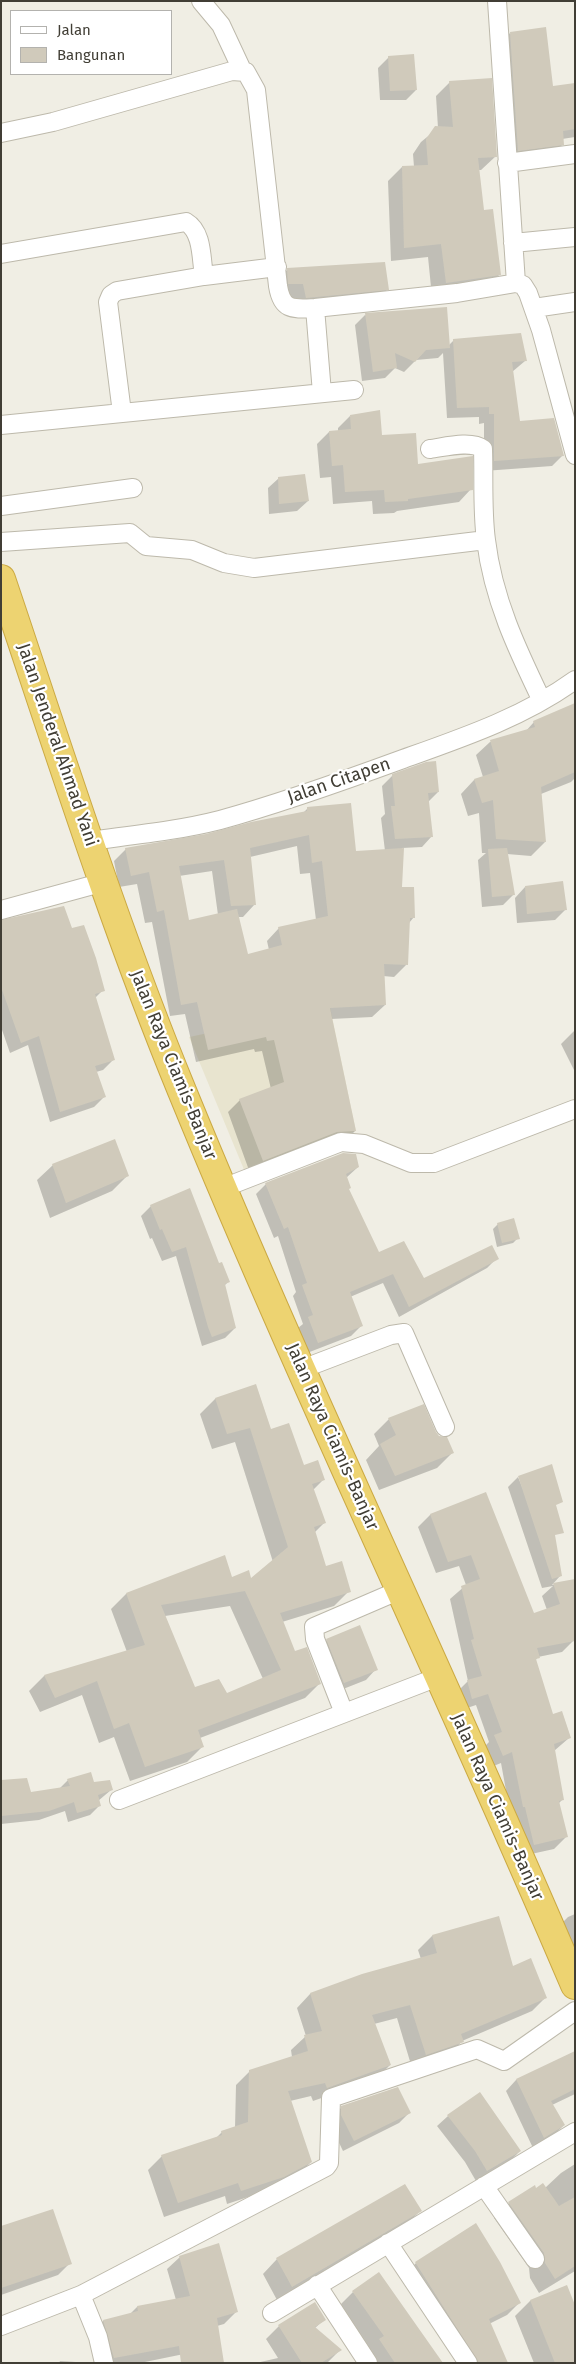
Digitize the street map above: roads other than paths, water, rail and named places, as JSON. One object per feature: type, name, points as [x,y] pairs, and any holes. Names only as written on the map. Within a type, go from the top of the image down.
[{"type":"highway","name":"Jalan Jenderal Ahmad Yani","points":[[1,580],[104,882]]},
{"type":"highway","name":"Jalan Raya Ciamis-Banjar","points":[[104,882],[138,982],[223,1188],[575,1986]]},
{"type":"street","points":[[201,1],[221,25],[242,70],[250,76],[256,90],[280,298],[284,305],[315,308],[457,293],[516,283],[525,287],[568,403],[575,455]]},
{"type":"street","points":[[497,1],[516,283]]},
{"type":"street","points":[[1,132],[62,120],[203,78],[242,70]]},
{"type":"street","points":[[507,162],[575,154]]},
{"type":"street","points":[[1,254],[186,222],[192,226],[198,236],[204,276]]},
{"type":"street","points":[[513,243],[575,237]]},
{"type":"street","points":[[122,413],[108,302],[111,295],[117,291],[204,276],[277,267]]},
{"type":"street","points":[[534,308],[575,302]]},
{"type":"street","points":[[315,308],[322,393]]},
{"type":"street","points":[[1,425],[354,390]]},
{"type":"street","points":[[430,449],[471,445],[479,445],[483,449],[486,540],[503,615],[512,641],[542,701]]},
{"type":"street","points":[[1,506],[133,488]]},
{"type":"street","points":[[1,542],[130,533],[146,546],[192,550],[224,564],[254,568],[486,540]]},
{"type":"street","name":"Jalan Citapen","points":[[89,840],[192,826],[257,808],[438,747],[513,716],[542,701],[575,680]]},
{"type":"street","points":[[1,910],[104,882]]},
{"type":"street","points":[[223,1188],[342,1142],[364,1144],[411,1163],[434,1163],[575,1109]]},
{"type":"street","points":[[302,1369],[391,1335],[404,1333],[445,1427]]},
{"type":"street","points":[[344,1713],[315,1639],[314,1627],[400,1590]]},
{"type":"street","points":[[119,1800],[438,1677]]},
{"type":"street","points":[[1,2326],[81,2295],[326,2167],[328,2165],[331,2098],[477,2049],[502,2061],[575,2011]]},
{"type":"street","points":[[272,2313],[575,2132]]},
{"type":"street","points":[[484,2186],[535,2259]]},
{"type":"street","points":[[388,2243],[468,2363]]},
{"type":"street","points":[[317,2286],[368,2363]]},
{"type":"street","points":[[81,2295],[94,2326],[104,2363]]}]
